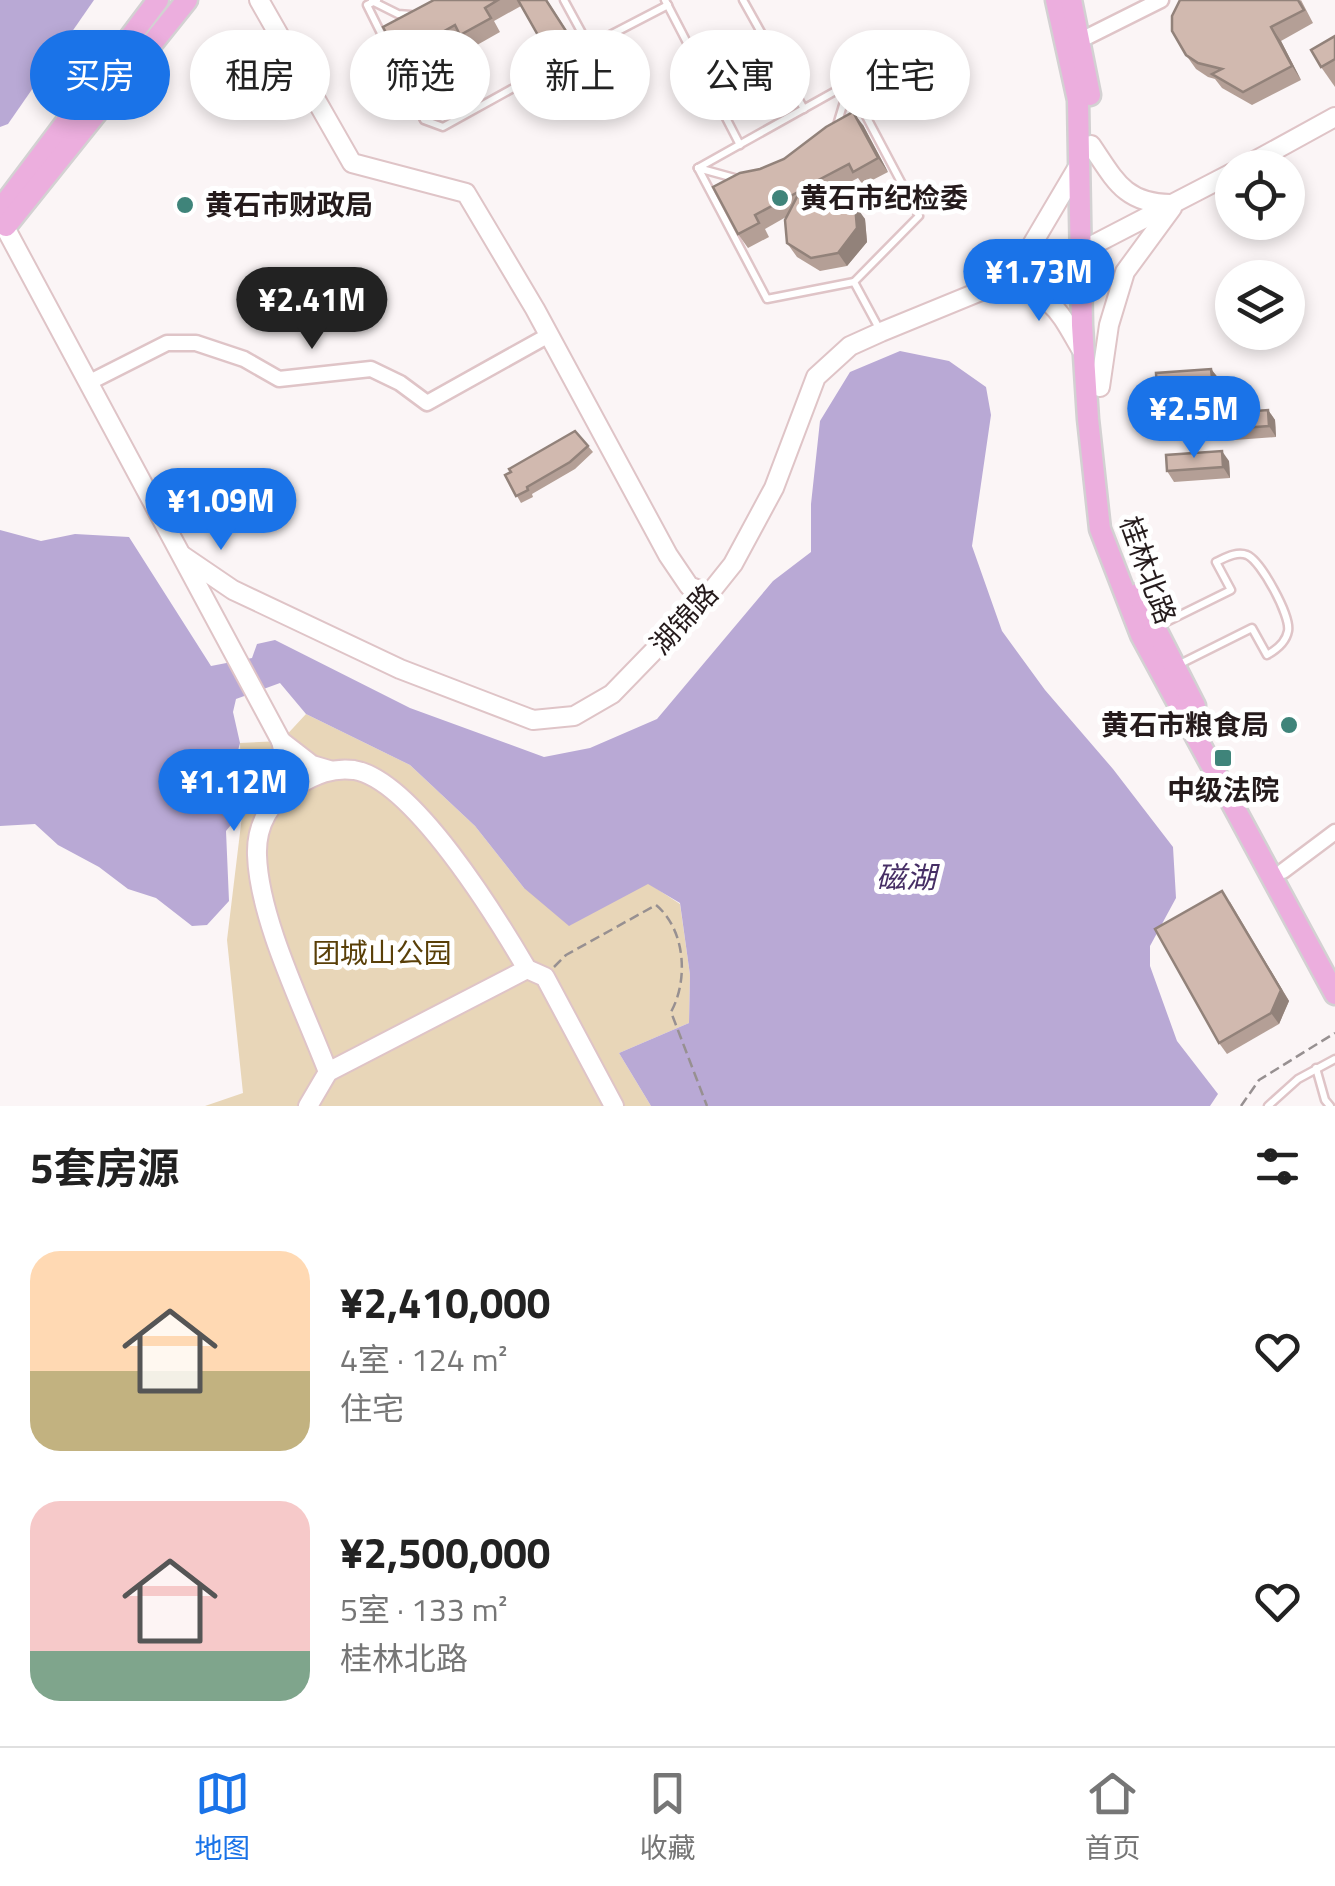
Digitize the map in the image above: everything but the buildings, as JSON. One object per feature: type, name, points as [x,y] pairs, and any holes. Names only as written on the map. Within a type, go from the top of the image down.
[{"type":"main road","points":[[2,218],[158,0]]},
{"type":"main road","points":[[2,218],[187,0]]},
{"type":"main road","name":"桂林北路","points":[[1056,0],[1078,100],[1086,248],[1114,526],[1148,632]]},
{"type":"main road","name":"桂林北路","points":[[1071,0],[1091,101],[1084,354],[1100,529],[1148,632],[1335,994]]},
{"type":"main road","name":"桂林北路","points":[[1168,670],[1335,968]]},
{"type":"street","points":[[258,0],[352,163],[466,193],[549,334],[668,555],[690,586],[709,594]]},
{"type":"street","points":[[1081,40],[1161,0]]},
{"type":"street","points":[[1275,150],[1335,117]]},
{"type":"street","points":[[1091,145],[1115,181],[1130,195],[1152,203],[1175,204]]},
{"type":"street","points":[[1080,164],[1027,253],[1004,282],[1036,291],[1051,300],[1084,354]]},
{"type":"street","name":"湖锦路","points":[[183,556],[233,590],[400,670],[534,720],[574,716],[612,694],[733,564],[774,488],[816,377],[850,346],[1086,248],[1215,182]]},
{"type":"street","points":[[1100,387],[1110,325],[1125,272],[1175,204]]},
{"type":"street","points":[[2,218],[281,741],[286,762],[283,795]]},
{"type":"street","points":[[90,382],[166,343],[196,343],[244,359],[279,379],[371,369],[400,383],[427,403],[549,334]]},
{"type":"street","points":[[281,741],[312,765],[353,770],[377,779],[413,810],[464,872],[527,969],[544,977],[614,1106]]},
{"type":"street","points":[[328,1072],[261,899],[256,852],[263,818],[283,795],[329,770]]},
{"type":"street","points":[[1283,870],[1335,832]]},
{"type":"street","points":[[308,1106],[328,1072],[527,969]]},
{"type":"lane","points":[[564,0],[580,30]]},
{"type":"lane","points":[[743,0],[760,30]]},
{"type":"lane","points":[[417,15],[398,14],[374,1],[367,5],[424,120],[443,127],[510,90]]},
{"type":"lane","points":[[617,30],[666,2],[740,145]]},
{"type":"lane","points":[[698,168],[783,120]]},
{"type":"lane","points":[[829,137],[840,120]]},
{"type":"lane","points":[[698,168],[767,299],[854,282],[919,216],[868,120]]},
{"type":"lane","points":[[698,168],[732,179],[751,180]]},
{"type":"lane","points":[[854,282],[881,332]]},
{"type":"lane","points":[[1148,632],[1231,590],[1216,562],[1239,553],[1250,556],[1262,570],[1278,600],[1288,632],[1267,655],[1252,628],[1168,670]]},
{"type":"lane","points":[[1268,1106],[1298,1078],[1335,1060]]},
{"type":"lane","points":[[1316,1068],[1330,1106]]},
{"type":"path","points":[[553,968],[566,955],[656,905],[671,918],[682,958],[680,995],[671,1012],[706,1106]]},
{"type":"path","points":[[1241,1106],[1260,1080],[1335,1033]]},
{"type":"green space","name":"团城山公园","points":[[306,714],[410,765],[475,826],[524,888],[648,883],[680,904],[690,975],[689,1023],[619,1053],[651,1106],[205,1106],[243,1093],[227,940],[242,816],[240,743],[281,741]]},
{"type":"water","points":[[0,0],[94,0],[73,30],[30,30],[30,92],[8,124],[0,127]]},
{"type":"water","name":"磁湖","points":[[900,351],[949,361],[986,387],[991,415],[972,546],[1002,631],[1173,847],[1176,898],[1150,946],[1150,966],[1177,1041],[1218,1094],[1210,1106],[651,1106],[619,1053],[689,1023],[690,975],[680,903],[648,884],[569,926],[524,888],[475,826],[410,765],[306,714],[280,683],[236,699],[233,712],[240,743],[229,785],[235,820],[226,831],[229,901],[207,925],[192,926],[156,898],[128,889],[99,867],[58,845],[35,824],[0,826],[0,530],[41,541],[75,534],[129,537],[211,666],[252,658],[257,644],[275,640],[410,708],[544,757],[590,748],[657,719],[773,581],[811,552],[811,504],[820,421],[850,372]]},
{"type":"place","name":"黄石市纪检委","points":[[780,198]]},
{"type":"place","name":"黄石市财政局","points":[[185,205]]},
{"type":"place","name":"黄石市粮食局","points":[[1289,725]]},
{"type":"place","name":"中级法院","points":[[1223,758]]}]
